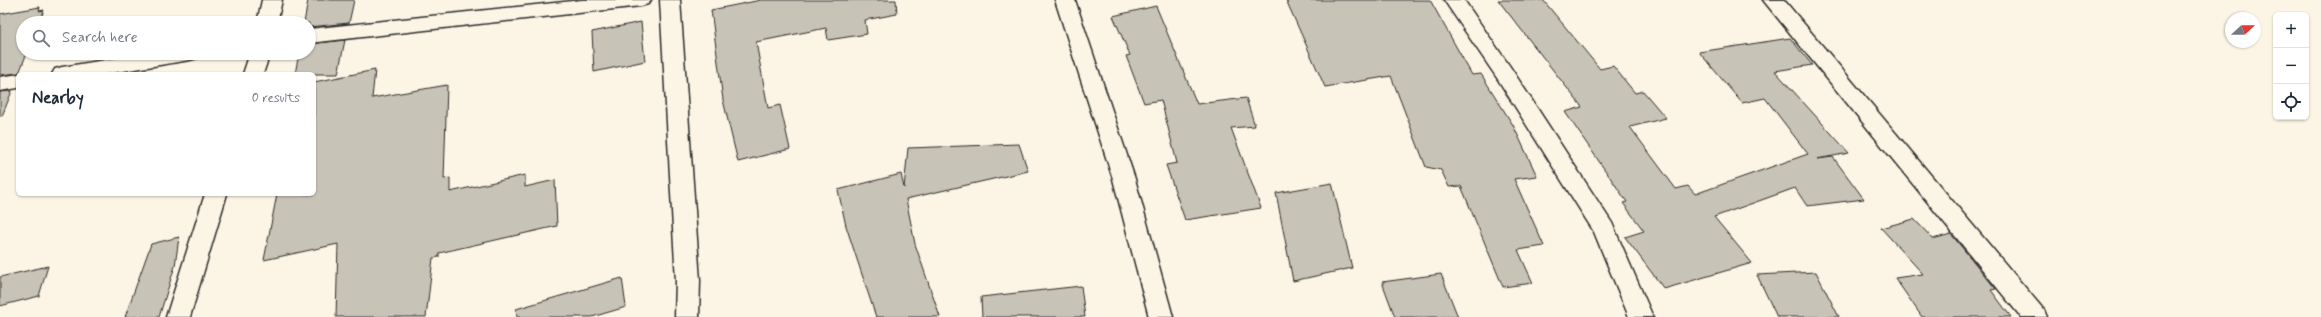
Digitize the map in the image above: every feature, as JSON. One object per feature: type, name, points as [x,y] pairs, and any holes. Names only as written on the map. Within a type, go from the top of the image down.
[{"type":"street","points":[[269,16],[272,0]]},
{"type":"street","points":[[316,35],[641,0]]},
{"type":"street","points":[[670,0],[688,281],[687,317]]},
{"type":"street","points":[[1065,0],[1124,179],[1161,317]]},
{"type":"street","points":[[1454,0],[1504,73],[1604,229],[1641,317]]},
{"type":"street","points":[[1774,0],[2035,317]]},
{"type":"street","points":[[74,72],[147,60]]},
{"type":"street","points":[[254,72],[258,60]]},
{"type":"street","points":[[0,84],[16,81]]},
{"type":"street","points":[[178,317],[215,196]]},
{"type":"building","points":[[308,0],[354,0],[349,23],[316,26],[316,16],[305,16]]},
{"type":"building","points":[[761,0],[896,0],[897,14],[865,20],[867,34],[828,40],[826,28],[756,42],[768,108],[780,105],[790,149],[738,162],[723,100],[711,10]]},
{"type":"building","points":[[1286,0],[1430,0],[1472,75],[1481,74],[1513,125],[1537,176],[1514,179],[1544,246],[1518,250],[1533,283],[1503,287],[1461,186],[1449,187],[1441,170],[1426,167],[1391,76],[1325,87]]},
{"type":"building","points":[[1498,0],[1543,0],[1600,69],[1613,66],[1635,93],[1643,91],[1666,118],[1630,127],[1676,189],[1688,186],[1695,194],[1808,154],[1765,98],[1742,103],[1699,52],[1790,38],[1812,65],[1775,71],[1849,153],[1817,159],[1833,157],[1864,199],[1807,206],[1795,188],[1714,217],[1752,263],[1664,289],[1625,237],[1644,231],[1623,203],[1627,202],[1565,112],[1582,107]]},
{"type":"building","points":[[1156,6],[1197,104],[1246,98],[1255,126],[1231,128],[1261,208],[1185,220],[1166,165],[1177,163],[1161,100],[1144,103],[1126,56],[1130,55],[1113,16]]},
{"type":"building","points":[[40,7],[39,11],[44,10],[42,16],[16,16],[16,60],[24,60],[19,72],[16,72],[16,73],[0,75],[0,14]]},
{"type":"building","points":[[641,22],[645,61],[594,72],[592,32]]},
{"type":"building","points":[[345,40],[338,74],[295,72],[298,60],[316,60],[316,43]]},
{"type":"building","points":[[375,70],[372,98],[447,85],[444,179],[450,178],[450,192],[525,175],[525,187],[555,180],[557,226],[439,253],[439,257],[433,258],[426,317],[336,317],[338,244],[264,260],[277,196],[316,196],[316,82]]},
{"type":"building","points":[[12,91],[2,116],[0,116],[0,92]]},
{"type":"building","points":[[1019,144],[1028,171],[906,199],[915,244],[940,317],[876,317],[846,226],[838,190],[901,174],[904,188],[908,148]]},
{"type":"building","points":[[1332,183],[1352,268],[1293,281],[1276,193]]},
{"type":"building","points":[[1914,219],[1933,239],[1951,234],[1996,289],[1991,290],[2011,317],[1922,317],[1895,278],[1923,274],[1881,228]]},
{"type":"building","points":[[179,237],[175,266],[159,317],[125,317],[151,244]]},
{"type":"building","points":[[48,266],[39,296],[0,306],[0,277]]},
{"type":"building","points":[[1816,272],[1839,317],[1777,317],[1757,275]]},
{"type":"building","points":[[1441,274],[1458,317],[1395,317],[1382,282]]},
{"type":"building","points":[[622,278],[626,307],[592,317],[517,317],[516,309]]},
{"type":"building","points":[[1081,286],[1085,317],[982,317],[981,297]]}]
